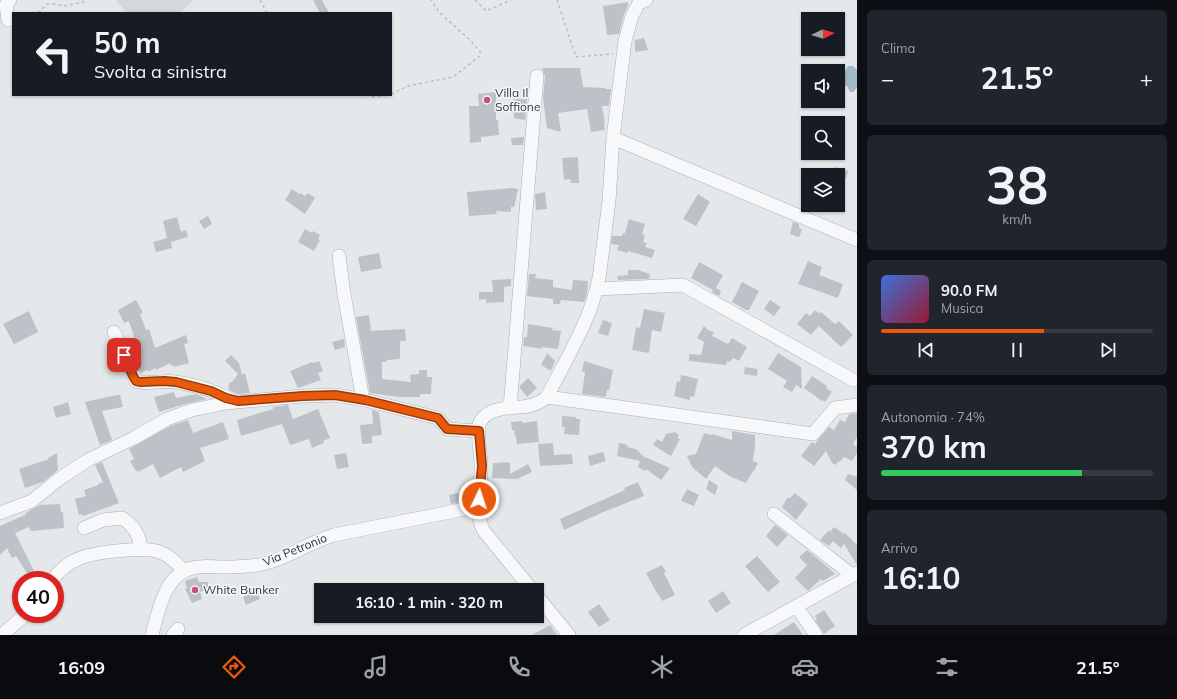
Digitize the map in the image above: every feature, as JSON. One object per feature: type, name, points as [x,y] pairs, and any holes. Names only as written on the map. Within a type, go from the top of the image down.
[{"type":"street","points":[[7,21],[6,5],[10,0]]},
{"type":"street","points":[[526,583],[483,530],[479,518],[478,507],[482,466],[479,425],[483,417],[491,412],[510,408],[532,406],[539,404],[547,397],[587,318],[597,289],[609,201],[613,138],[624,41],[632,16],[639,3],[646,0]]},
{"type":"street","points":[[510,408],[537,76]]},
{"type":"street","points":[[613,138],[857,240]]},
{"type":"street","points":[[338,256],[362,400]]},
{"type":"street","points":[[597,289],[683,285],[853,380]]},
{"type":"street","points":[[114,332],[136,381],[176,382],[211,391],[226,398],[238,401]]},
{"type":"street","points":[[0,513],[32,501],[59,479],[88,460],[134,438],[167,419],[192,410],[238,401],[335,395],[438,418],[447,429],[479,431]]},
{"type":"street","points":[[547,397],[813,434],[835,408],[857,405]]},
{"type":"street","name":"Via Petronio","points":[[184,571],[192,568],[203,567],[251,567],[265,564],[334,535],[478,507]]},
{"type":"street","points":[[744,635],[855,574],[774,514]]},
{"type":"street","points":[[84,528],[103,520],[122,518],[132,526],[137,534],[141,549]]},
{"type":"street","points":[[61,571],[82,558],[141,549],[152,550],[167,555],[176,561],[184,571],[168,586],[152,635]]},
{"type":"street","points":[[544,605],[569,635]]},
{"type":"street","points":[[796,606],[816,635]]},
{"type":"street","points":[[2,635],[16,623]]},
{"type":"path","points":[[39,12],[47,4],[64,6],[87,0]]},
{"type":"path","points":[[260,0],[266,12]]},
{"type":"path","points":[[392,93],[408,86],[453,77],[480,56],[481,52],[440,13],[431,0]]},
{"type":"path","points":[[475,0],[486,11],[511,0]]},
{"type":"path","points":[[557,0],[576,57],[623,54]]},
{"type":"shaded area","points":[[116,0],[194,0],[181,12],[126,12]]},
{"type":"water","points":[[848,66],[853,66],[857,70],[857,88],[853,92],[850,92],[847,86],[845,86],[846,70]]},
{"type":"building","points":[[313,0],[322,0],[328,12],[319,12]]},
{"type":"building","points":[[628,2],[619,34],[607,35],[603,6]]},
{"type":"building","points":[[644,38],[648,50],[635,52],[635,40]]},
{"type":"building","points":[[542,68],[580,68],[583,87],[611,89],[609,106],[602,106],[605,130],[591,132],[587,109],[558,113],[561,132],[547,128],[543,98],[545,76]]},
{"type":"building","points":[[496,92],[496,120],[498,120],[499,135],[481,137],[481,142],[470,143],[469,106],[479,106],[478,94]]},
{"type":"building","points":[[515,99],[527,99],[525,120],[514,118],[513,101]]},
{"type":"building","points":[[524,137],[523,145],[512,145],[511,138]]},
{"type":"building","points":[[578,157],[579,183],[571,183],[570,179],[564,180],[562,158]]},
{"type":"building","points":[[845,170],[848,171],[845,179]]},
{"type":"building","points":[[512,188],[518,189],[514,207],[511,207],[511,212],[496,211],[497,214],[469,216],[467,192]]},
{"type":"building","points":[[292,189],[305,196],[308,193],[315,198],[305,214],[285,200]]},
{"type":"building","points":[[545,192],[547,209],[536,210],[535,194]]},
{"type":"building","points":[[698,194],[710,202],[696,226],[683,219]]},
{"type":"building","points":[[208,216],[212,224],[204,229],[199,221]]},
{"type":"building","points":[[177,217],[181,232],[186,230],[188,237],[171,242],[172,248],[156,252],[153,242],[167,238],[163,221]]},
{"type":"building","points":[[629,219],[645,224],[642,234],[645,235],[643,242],[647,243],[645,247],[655,250],[652,258],[628,251],[627,253],[617,250],[619,245],[611,244],[612,236],[622,236],[623,233],[625,233]]},
{"type":"building","points":[[793,222],[799,224],[799,228],[802,230],[799,237],[790,234]]},
{"type":"building","points":[[305,229],[320,235],[318,239],[320,240],[314,251],[298,242]]},
{"type":"building","points":[[379,253],[382,268],[361,272],[358,257]]},
{"type":"building","points":[[808,261],[822,267],[819,275],[843,284],[838,298],[798,284]]},
{"type":"building","points":[[699,262],[723,275],[716,288],[721,291],[719,296],[712,292],[713,290],[691,278]]},
{"type":"building","points":[[628,270],[638,270],[650,274],[649,279],[618,280],[617,276],[628,275]]},
{"type":"building","points":[[529,274],[536,274],[535,278],[553,280],[553,287],[572,290],[573,280],[588,281],[587,294],[584,302],[561,300],[560,304],[553,304],[553,299],[527,296]]},
{"type":"building","points":[[511,279],[511,286],[504,287],[504,302],[486,303],[486,299],[479,300],[479,292],[493,292],[492,280]]},
{"type":"building","points":[[742,282],[759,291],[749,310],[746,310],[732,302]]},
{"type":"building","points":[[136,300],[143,313],[140,314],[146,330],[149,329],[155,348],[186,335],[188,343],[184,344],[189,363],[174,367],[174,365],[171,366],[170,363],[156,370],[155,368],[148,372],[147,370],[141,373],[133,355],[139,352],[129,321],[124,323],[118,310]]},
{"type":"building","points":[[770,300],[781,307],[774,316],[764,309]]},
{"type":"building","points":[[644,309],[665,313],[661,332],[652,330],[649,353],[632,350],[636,327],[640,328]]},
{"type":"building","points":[[815,310],[820,314],[821,312],[835,324],[839,321],[853,335],[841,347],[819,326],[811,335],[797,324],[806,313],[810,316]]},
{"type":"building","points":[[29,311],[38,332],[14,344],[3,324]]},
{"type":"building","points":[[369,315],[371,331],[405,329],[406,341],[400,341],[400,359],[382,362],[382,379],[411,382],[410,375],[419,374],[419,370],[427,370],[427,377],[432,377],[431,394],[420,394],[420,397],[399,397],[370,393],[356,317]]},
{"type":"building","points":[[603,320],[612,323],[608,336],[598,333]]},
{"type":"building","points":[[528,324],[553,328],[552,330],[561,331],[558,349],[541,347],[543,349],[523,346],[524,337],[527,337]]},
{"type":"building","points":[[704,326],[708,330],[714,332],[712,336],[728,344],[732,338],[747,347],[739,361],[733,358],[730,362],[727,361],[726,365],[689,361],[689,354],[701,355],[704,342],[697,338]]},
{"type":"building","points":[[344,339],[345,347],[335,350],[332,342]]},
{"type":"building","points":[[547,353],[555,361],[551,371],[541,365]]},
{"type":"building","points":[[778,353],[801,367],[802,389],[796,385],[792,392],[783,387],[787,381],[768,369]]},
{"type":"building","points":[[231,355],[239,363],[242,375],[245,373],[250,393],[238,394],[229,390],[228,385],[238,374],[225,361]]},
{"type":"building","points":[[319,361],[323,371],[318,373],[321,380],[298,388],[290,371],[312,362]]},
{"type":"building","points":[[584,361],[613,370],[606,397],[582,394],[585,372],[582,371]]},
{"type":"building","points":[[745,367],[758,369],[757,376],[744,374]]},
{"type":"building","points":[[681,375],[698,379],[694,397],[690,396],[690,400],[674,396],[677,381],[680,382]]},
{"type":"building","points":[[812,376],[827,386],[826,388],[832,392],[825,402],[804,388]]},
{"type":"building","points":[[528,378],[537,388],[527,397],[520,386]]},
{"type":"building","points":[[174,392],[176,398],[196,394],[207,399],[159,412],[154,397]]},
{"type":"building","points":[[120,395],[123,407],[102,411],[112,440],[100,445],[85,402]]},
{"type":"building","points":[[68,402],[71,414],[56,418],[53,407]]},
{"type":"building","points":[[288,405],[293,419],[318,409],[330,438],[323,441],[324,443],[312,448],[309,439],[290,445],[282,424],[241,436],[237,420],[273,409],[273,407]]},
{"type":"building","points":[[372,410],[379,412],[382,435],[372,436],[372,443],[362,444],[360,425],[373,424]]},
{"type":"building","points":[[857,413],[857,437],[853,444],[857,447],[857,453],[852,461],[844,457],[840,462],[838,461],[836,465],[832,463],[826,451],[814,466],[801,456],[812,442],[815,444],[829,427],[834,430],[840,420],[845,422],[849,414]]},
{"type":"building","points":[[562,416],[576,417],[576,419],[580,419],[579,435],[564,434],[565,427],[562,427]]},
{"type":"building","points":[[188,420],[193,433],[223,422],[229,439],[200,448],[205,461],[183,472],[181,467],[160,478],[153,464],[138,472],[137,470],[136,471],[130,461],[134,459],[129,449],[170,426]]},
{"type":"building","points":[[522,421],[522,423],[537,421],[539,442],[517,444],[511,422]]},
{"type":"building","points":[[732,431],[755,435],[753,461],[758,463],[754,471],[746,483],[729,476],[715,466],[706,479],[692,467],[687,456],[696,454],[704,433],[732,440]]},
{"type":"building","points":[[675,432],[679,435],[677,438],[680,439],[671,456],[653,445],[657,439],[662,442],[666,434]]},
{"type":"building","points":[[553,443],[554,455],[572,454],[573,464],[540,466],[538,444]]},
{"type":"building","points":[[619,443],[628,445],[627,447],[636,449],[645,458],[670,468],[661,480],[646,469],[645,471],[638,467],[640,461],[617,456]]},
{"type":"building","points":[[603,452],[606,461],[590,466],[588,456]]},
{"type":"building","points":[[57,453],[58,470],[43,482],[25,488],[19,469],[49,459],[48,458]]},
{"type":"building","points":[[346,453],[349,467],[337,469],[334,455]]},
{"type":"building","points":[[102,462],[119,503],[83,516],[82,514],[79,515],[75,499],[86,496],[84,490],[103,482],[95,465]]},
{"type":"building","points":[[493,463],[510,463],[510,474],[528,464],[532,472],[517,479],[492,478]]},
{"type":"building","points":[[848,474],[857,477],[857,490],[845,480]]},
{"type":"building","points":[[709,480],[718,486],[715,495],[706,489]]},
{"type":"building","points":[[638,482],[644,496],[564,530],[560,519],[625,490],[624,488]]},
{"type":"building","points":[[687,489],[699,495],[694,506],[681,501]]},
{"type":"building","points":[[459,493],[462,502],[451,504],[449,495]]},
{"type":"building","points":[[795,493],[808,504],[796,520],[782,507],[787,498],[790,498]]},
{"type":"building","points":[[60,504],[61,512],[63,512],[64,528],[31,531],[29,527],[15,533],[34,571],[26,571],[16,556],[12,558],[7,548],[0,555],[0,526],[25,515],[40,505]]},
{"type":"building","points":[[775,525],[788,535],[777,547],[766,536]]},
{"type":"building","points":[[834,527],[844,534],[845,533],[857,545],[857,565],[844,544],[841,548],[833,541],[829,546],[820,540],[829,530],[830,532]]},
{"type":"building","points":[[807,550],[835,574],[823,581],[821,579],[808,591],[795,578],[807,565],[799,557]]},
{"type":"building","points":[[757,556],[780,582],[768,592],[745,566]]},
{"type":"building","points":[[662,565],[666,572],[664,573],[675,595],[662,601],[646,573]]},
{"type":"building","name":"White Bunker","points":[[197,577],[199,582],[208,582],[208,589],[200,592],[202,599],[192,603],[185,589],[187,588],[185,581]]},
{"type":"building","points":[[257,591],[260,599],[246,605],[243,597]]},
{"type":"building","points":[[723,591],[731,603],[716,613],[708,601]]},
{"type":"building","points":[[599,604],[610,620],[599,627],[588,612]]},
{"type":"building","points":[[824,610],[835,626],[824,634],[815,620],[817,619],[815,616]]},
{"type":"building","points":[[794,622],[803,635],[774,635]]},
{"type":"building","points":[[550,625],[557,635],[532,635]]},
{"type":"place","name":"Villa Il Soffione","points":[[487,100]]},
{"type":"place","name":"White Bunker","points":[[195,590]]},
{"type":"route","points":[[124,355],[133,376],[136,381],[140,382],[176,382],[211,391],[226,398],[238,401],[335,395],[365,400],[438,418],[447,429],[479,431],[482,466],[479,499]]}]
